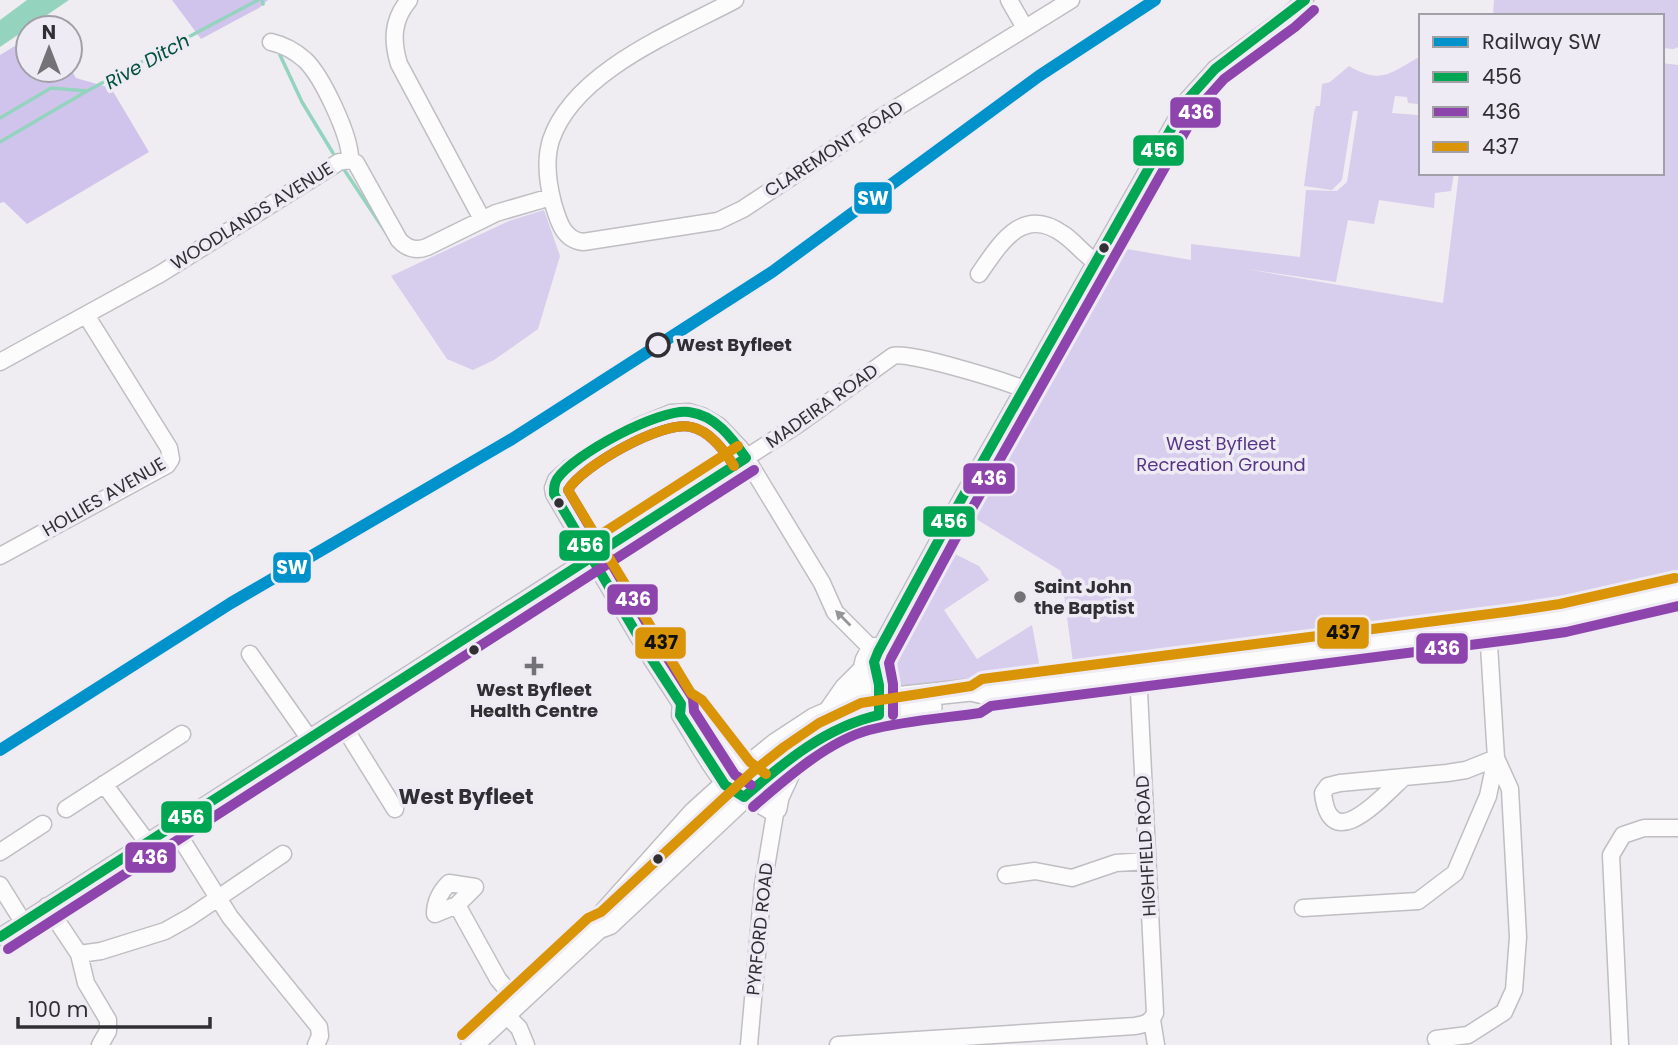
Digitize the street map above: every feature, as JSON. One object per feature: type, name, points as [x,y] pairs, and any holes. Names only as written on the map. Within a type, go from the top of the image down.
[{"type":"main road","points":[[598,928],[601,917],[653,858],[732,778],[776,744],[829,712],[872,708],[971,690],[984,693],[1489,629],[1563,618],[1678,592]]},
{"type":"main road","points":[[829,712],[845,689],[861,673]]},
{"type":"main road","points":[[472,1045],[598,928],[609,924],[751,791],[798,754],[872,708]]},
{"type":"main road","points":[[775,811],[778,797],[798,754]]},
{"type":"street","points":[[409,0],[396,25],[394,41],[399,64],[482,219]]},
{"type":"street","points":[[551,197],[548,164],[551,141],[563,117],[592,84],[617,62],[735,0]]},
{"type":"street","points":[[1009,0],[1025,28]]},
{"type":"street","name":"CLAREMONT ROAD","points":[[551,197],[564,232],[576,242],[718,221],[743,209],[885,115],[1071,0]]},
{"type":"street","points":[[872,708],[861,673],[862,662],[878,645],[1188,100],[1215,69],[1305,0]]},
{"type":"street","points":[[271,42],[290,49],[311,68],[345,133],[350,146],[350,160]]},
{"type":"street","name":"WOODLANDS AVENUE","points":[[0,362],[160,274],[334,164],[350,160],[358,165],[399,240],[407,247],[424,249],[482,219],[551,197]]},
{"type":"street","points":[[979,274],[985,257],[1012,232],[1021,226],[1033,224],[1050,225],[1096,262]]},
{"type":"street","name":"HOLLIES AVENUE","points":[[0,556],[167,465],[171,459],[169,449],[86,315]]},
{"type":"street","name":"MADEIRA ROAD","points":[[0,937],[797,425],[889,358],[898,354],[921,359],[1023,389]]},
{"type":"street","points":[[775,811],[768,794],[751,791],[732,778],[691,709],[681,704],[554,494],[553,488],[562,473],[592,452],[659,416],[689,412],[702,416],[719,426],[736,443],[822,583],[835,612],[878,645]]},
{"type":"street","points":[[1303,908],[1418,901],[1455,873],[1488,796],[1496,758],[1489,629]]},
{"type":"street","points":[[872,708],[879,685],[874,662],[878,645]]},
{"type":"street","points":[[250,654],[309,738]]},
{"type":"street","name":"HIGHFIELD ROAD","points":[[1138,672],[1155,1013],[1152,1020],[1156,1045]]},
{"type":"street","points":[[253,689],[268,680]]},
{"type":"street","points":[[339,719],[395,809]]},
{"type":"street","points":[[66,809],[182,734]]},
{"type":"street","points":[[1404,777],[1354,819],[1343,823],[1333,821],[1327,815],[1322,793],[1328,786],[1466,769],[1496,758]]},
{"type":"street","points":[[1436,1039],[1468,1035],[1477,1030],[1504,1012],[1514,990],[1518,937],[1510,789],[1496,758]]},
{"type":"street","points":[[104,784],[147,842]]},
{"type":"street","name":"PYRFORD ROAD","points":[[749,1045],[762,885],[775,811]]},
{"type":"street","points":[[0,852],[43,824]]},
{"type":"street","points":[[173,826],[253,948],[319,1027],[320,1036],[316,1045]]},
{"type":"street","points":[[1620,1045],[1611,855],[1623,835],[1644,828],[1678,828]]},
{"type":"street","points":[[79,954],[101,951],[165,931],[283,854]]},
{"type":"street","points":[[1006,875],[1035,871],[1072,878],[1116,863],[1147,862]]},
{"type":"street","points":[[0,885],[23,922]]},
{"type":"street","points":[[457,905],[498,979],[526,1045]]},
{"type":"street","points":[[47,906],[79,954],[86,983],[108,1020],[108,1031],[100,1045]]},
{"type":"street","points":[[838,1045],[932,1042],[1135,1026],[1152,1020]]},
{"type":"green space","points":[[1494,0],[1678,0],[1678,47],[1664,48],[1664,14],[1493,14]]},
{"type":"green space","name":"West Byfleet Recreation Ground","points":[[1419,57],[1419,175],[1454,175],[1451,191],[1435,193],[1434,208],[1379,200],[1374,224],[1348,220],[1336,282],[1246,269],[1443,303],[1459,175],[1664,175],[1664,63],[1678,65],[1678,576],[1578,595],[1073,663],[1061,571],[968,514],[1115,247],[1191,260],[1191,244],[1300,257],[1306,190],[1337,191],[1347,182],[1358,111],[1353,111],[1342,180],[1332,190],[1304,186],[1314,112],[1316,106],[1320,106],[1322,84],[1330,82],[1349,66],[1370,75],[1393,72]],"holes":[[[1395,96],[1407,97],[1408,103],[1418,104],[1418,115],[1392,113]]]},
{"type":"green space","points":[[544,210],[560,256],[538,329],[494,360],[473,370],[447,359],[391,276],[509,221]]},
{"type":"green space","points":[[951,552],[979,566],[989,580],[944,610],[977,659],[1032,625],[1040,668],[900,689],[888,671],[889,658]]},
{"type":"shaded area","points":[[27,0],[69,0],[48,14],[14,14],[14,37],[0,47],[0,20]]},
{"type":"shaded area","points":[[172,0],[268,0],[259,8],[201,39]]},
{"type":"shaded area","points":[[14,46],[14,84],[84,84],[84,80],[111,88],[149,152],[27,224],[4,202],[0,203],[0,55]]},
{"type":"waterway","name":"Rive Ditch","points":[[0,142],[87,91],[258,0]]},
{"type":"waterway","points":[[262,0],[263,4]]},
{"type":"waterway","points":[[280,55],[302,102],[333,153]]},
{"type":"waterway","points":[[0,118],[51,88],[87,91]]},
{"type":"waterway","points":[[345,171],[387,234]]},
{"type":"rail line","name":"SW","points":[[0,750],[231,603],[512,439],[772,272],[1039,76],[1155,0]]},
{"type":"transit line","name":"456","points":[[879,715],[879,685],[874,662],[878,652],[1188,99],[1215,69],[1305,0]]},
{"type":"transit line","name":"436","points":[[893,715],[893,684],[889,663],[891,658],[965,521],[1199,107],[1224,79],[1314,10]]},
{"type":"transit line","name":"456","points":[[744,797],[725,785],[680,715],[681,704],[554,494],[554,486],[566,469],[599,446],[639,425],[676,413],[698,414],[715,423],[729,435],[746,458]]},
{"type":"transit line","name":"436","points":[[734,466],[710,437],[698,429],[678,427],[624,447],[589,469],[568,490],[693,698],[694,711],[735,775],[751,785]]},
{"type":"transit line","name":"437","points":[[734,466],[710,437],[698,429],[678,427],[624,447],[589,469],[568,490],[691,693],[702,700],[750,762],[766,774]]},
{"type":"transit line","name":"437","points":[[583,546],[738,446]]},
{"type":"transit line","name":"456","points":[[0,937],[746,458]]},
{"type":"transit line","name":"436","points":[[8,949],[754,470]]},
{"type":"transit line","name":"437","points":[[462,1035],[588,918],[601,912],[751,773],[819,723],[861,703],[971,686],[982,679],[1560,604],[1675,578]]},
{"type":"transit line","name":"436","points":[[753,807],[822,752],[854,735],[882,727],[980,713],[991,706],[1566,632],[1678,606]]},
{"type":"transit line","name":"456","points":[[744,797],[807,747],[841,728],[879,715]]},
{"type":"place","name":"West Byfleet","points":[[658,345]]},
{"type":"place","name":"Saint John the Baptist","points":[[1020,597]]},
{"type":"place","name":"West Byfleet Health Centre","points":[[534,666]]},
{"type":"district","name":"West Byfleet","points":[[466,797]]}]
